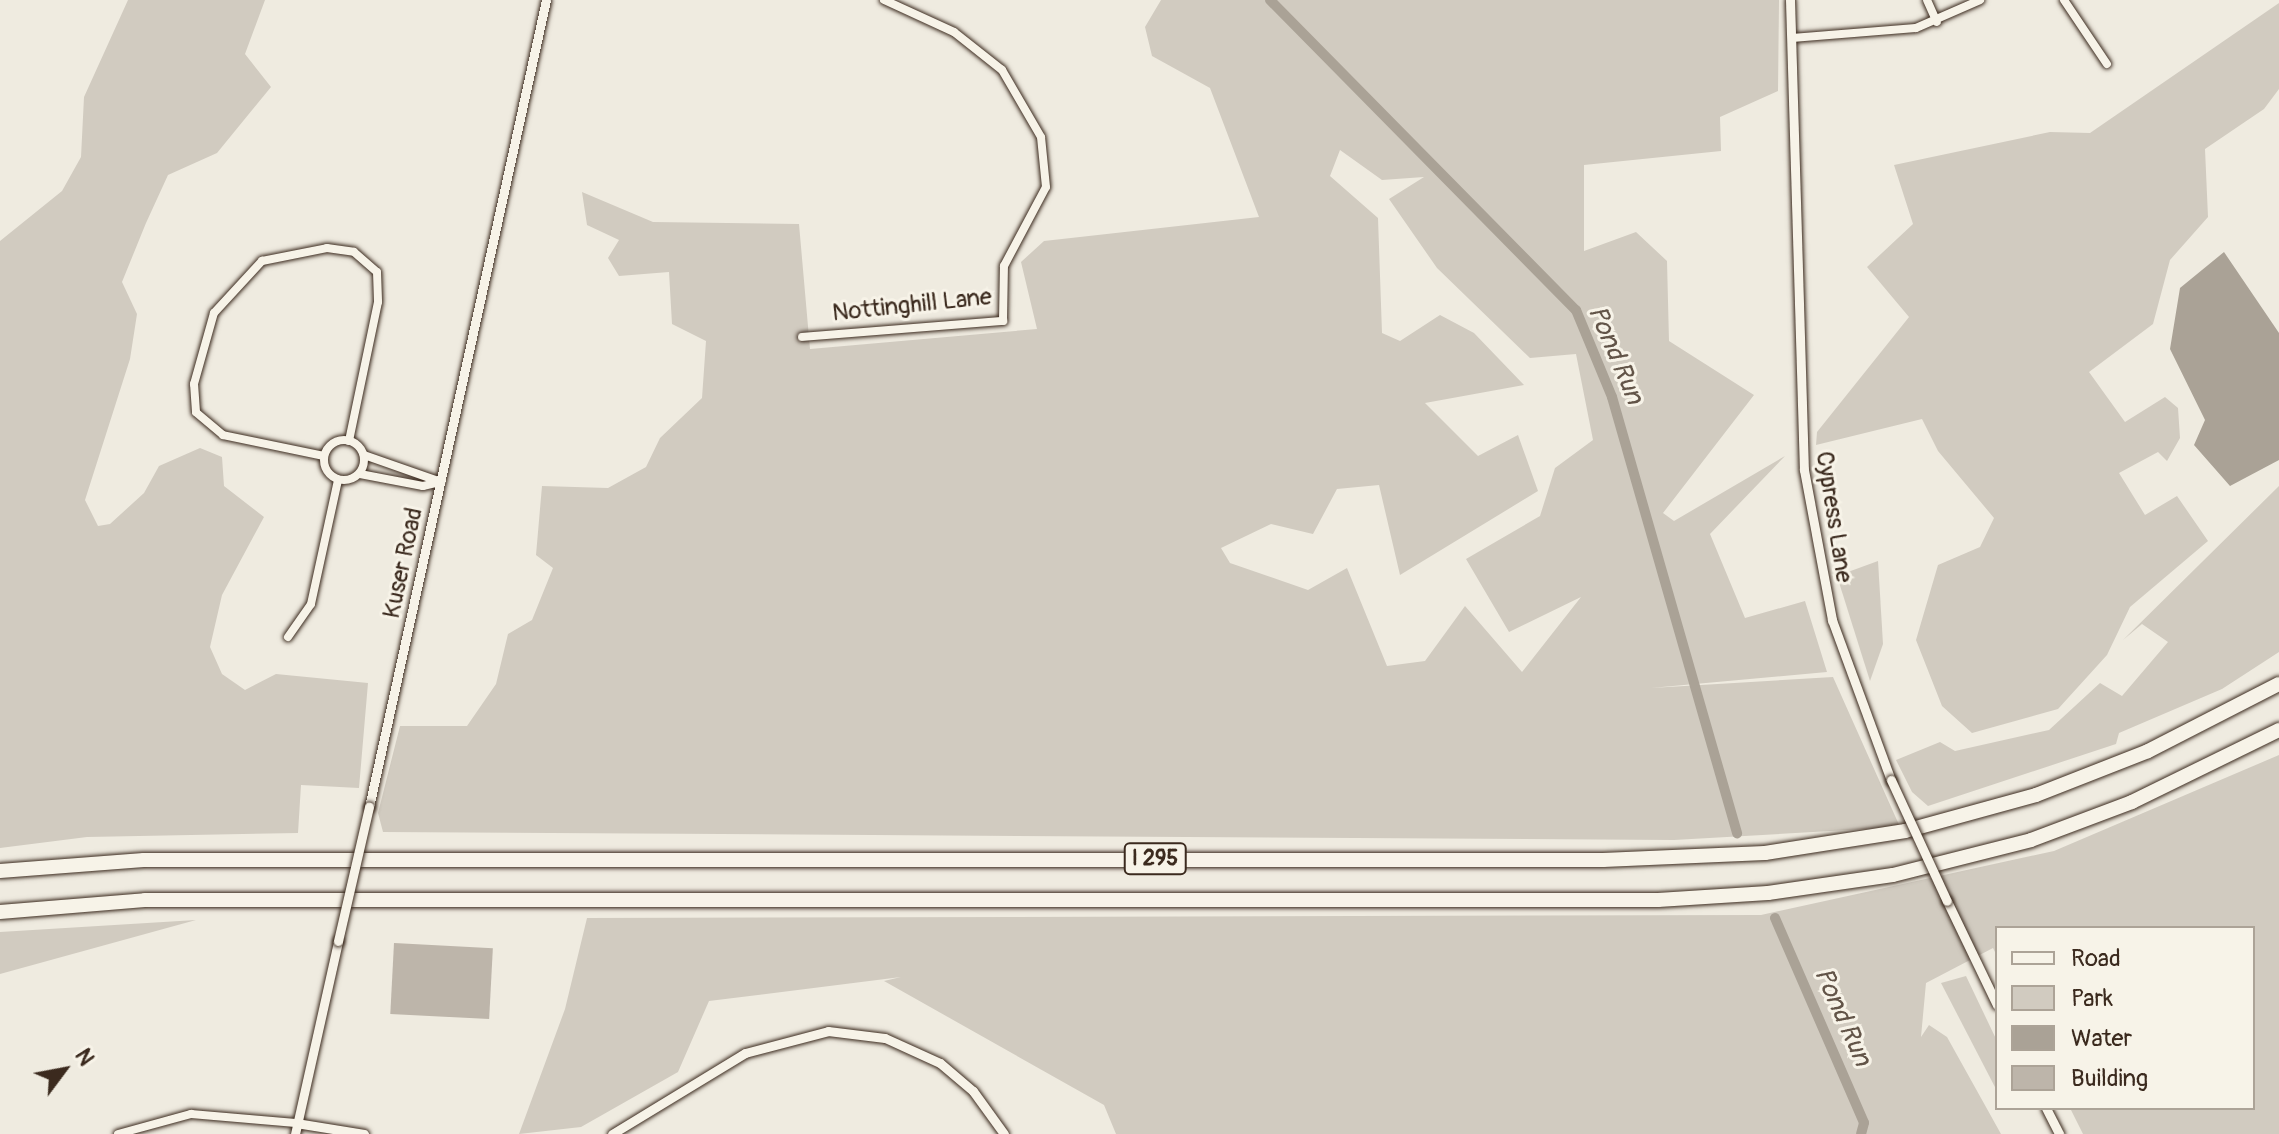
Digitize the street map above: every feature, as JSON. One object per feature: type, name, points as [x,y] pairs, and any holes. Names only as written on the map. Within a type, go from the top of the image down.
[{"type":"highway","name":"I 295","points":[[0,871],[158,859],[1746,854],[1905,831],[2036,795],[2148,751],[2279,684]]},
{"type":"highway","name":"I 295","points":[[0,912],[145,900],[1658,900],[1768,893],[1893,875],[2031,840],[2132,802],[2279,730]]},
{"type":"street","name":"Kuser Road","points":[[295,1134],[546,0]]},
{"type":"street","name":"Nottinghill Lane","points":[[802,337],[1003,321],[1004,266],[1046,187],[1041,137],[1002,70],[954,32],[884,0]]},
{"type":"street","name":"Cypress Lane","points":[[1790,0],[1800,418],[1811,520],[1842,653],[1891,780],[1995,1001]]},
{"type":"street","points":[[1927,0],[1937,22]]},
{"type":"street","points":[[1792,38],[1937,22],[1980,0]]},
{"type":"street","points":[[2064,0],[2107,64]]},
{"type":"street","points":[[288,637],[311,604],[338,480],[324,456],[223,435],[196,412],[194,384],[214,313],[262,261],[327,248],[354,252],[377,272],[378,302],[349,441]]},
{"type":"street","points":[[349,441],[364,455],[441,482]]},
{"type":"street","points":[[324,456],[333,443],[349,441]]},
{"type":"street","points":[[360,474],[364,455]]},
{"type":"street","points":[[338,480],[360,474],[423,486],[441,482]]},
{"type":"street","points":[[612,1134],[745,1053],[828,1031],[885,1038],[922,1053],[973,1091],[1004,1134]]},
{"type":"street","points":[[2047,1110],[2059,1134]]},
{"type":"street","points":[[118,1134],[191,1114],[296,1123],[364,1134]]},
{"type":"green space","points":[[128,0],[265,0],[245,54],[271,87],[217,153],[168,175],[146,223],[122,282],[137,314],[130,359],[85,500],[98,526],[110,524],[144,493],[159,466],[200,448],[222,457],[224,486],[264,517],[222,595],[210,647],[222,674],[245,690],[276,674],[368,683],[359,788],[301,785],[298,833],[87,837],[0,848],[0,241],[62,191],[81,157],[84,97]]},
{"type":"green space","points":[[1161,0],[1779,0],[1778,91],[1720,117],[1721,151],[1584,165],[1584,251],[1636,232],[1667,261],[1669,341],[1754,395],[1663,513],[1674,521],[1785,456],[1710,534],[1745,618],[1805,601],[1827,672],[1651,688],[1833,677],[1900,827],[1674,840],[383,832],[378,813],[400,726],[467,726],[496,684],[508,634],[532,620],[553,568],[536,555],[542,486],[608,488],[646,467],[660,438],[702,398],[706,341],[672,324],[669,272],[619,276],[608,258],[619,240],[587,225],[582,192],[653,222],[799,224],[810,349],[1037,329],[1021,262],[1044,241],[1259,217],[1210,88],[1152,56],[1145,27]],"holes":[[[1340,150],[1382,180],[1424,177],[1389,199],[1437,268],[1530,358],[1576,354],[1593,440],[1555,468],[1540,516],[1466,559],[1509,632],[1581,597],[1522,672],[1465,606],[1425,661],[1387,666],[1347,568],[1308,590],[1230,563],[1221,548],[1271,524],[1313,534],[1337,489],[1379,485],[1400,575],[1538,491],[1518,435],[1478,456],[1425,403],[1524,385],[1474,333],[1440,315],[1400,341],[1382,333],[1378,218],[1330,176]]]},
{"type":"green space","points":[[2279,3],[2279,89],[2264,109],[2205,149],[2208,217],[2170,260],[2153,324],[2089,372],[2125,422],[2165,397],[2178,408],[2180,438],[2167,461],[2158,452],[2119,473],[2145,515],[2177,496],[2208,541],[2130,607],[2107,655],[2058,709],[1972,733],[1942,706],[1916,640],[1938,565],[1980,547],[1994,518],[1938,451],[1922,419],[1816,445],[1817,432],[1909,317],[1867,267],[1913,224],[1894,165],[2050,132],[2090,133]]},
{"type":"green space","points":[[2279,486],[2279,652],[2222,689],[2119,733],[2116,744],[1928,806],[1912,792],[1896,760],[1940,742],[1955,751],[2049,730],[2100,683],[2122,696],[2168,642],[2142,624],[2123,640]]},
{"type":"green space","points":[[1878,561],[1883,644],[1870,681],[1837,576]]},
{"type":"green space","points":[[2279,755],[2279,1134],[2083,1134],[2071,1110],[2255,1110],[2255,926],[1995,926],[1995,952],[1993,948],[1926,983],[1921,1037],[1929,1025],[1947,1037],[2001,1134],[1116,1134],[1104,1105],[884,981],[901,977],[709,1001],[678,1072],[581,1127],[519,1134],[565,1009],[587,918],[1761,915],[2054,851]]},
{"type":"green space","points":[[196,920],[0,974],[0,932]]},
{"type":"green space","points":[[1966,976],[1995,1037],[1995,1087],[1941,983]]},
{"type":"water","points":[[2224,252],[2279,333],[2279,460],[2230,486],[2194,445],[2205,420],[2170,349],[2180,288]]},
{"type":"building","points":[[394,943],[493,948],[489,1019],[390,1014]]},
{"type":"waterway","name":"Pond Run","points":[[1270,0],[1576,310],[1612,397],[1737,833]]},
{"type":"waterway","name":"Pond Run","points":[[1775,918],[1864,1123],[1861,1134]]}]
